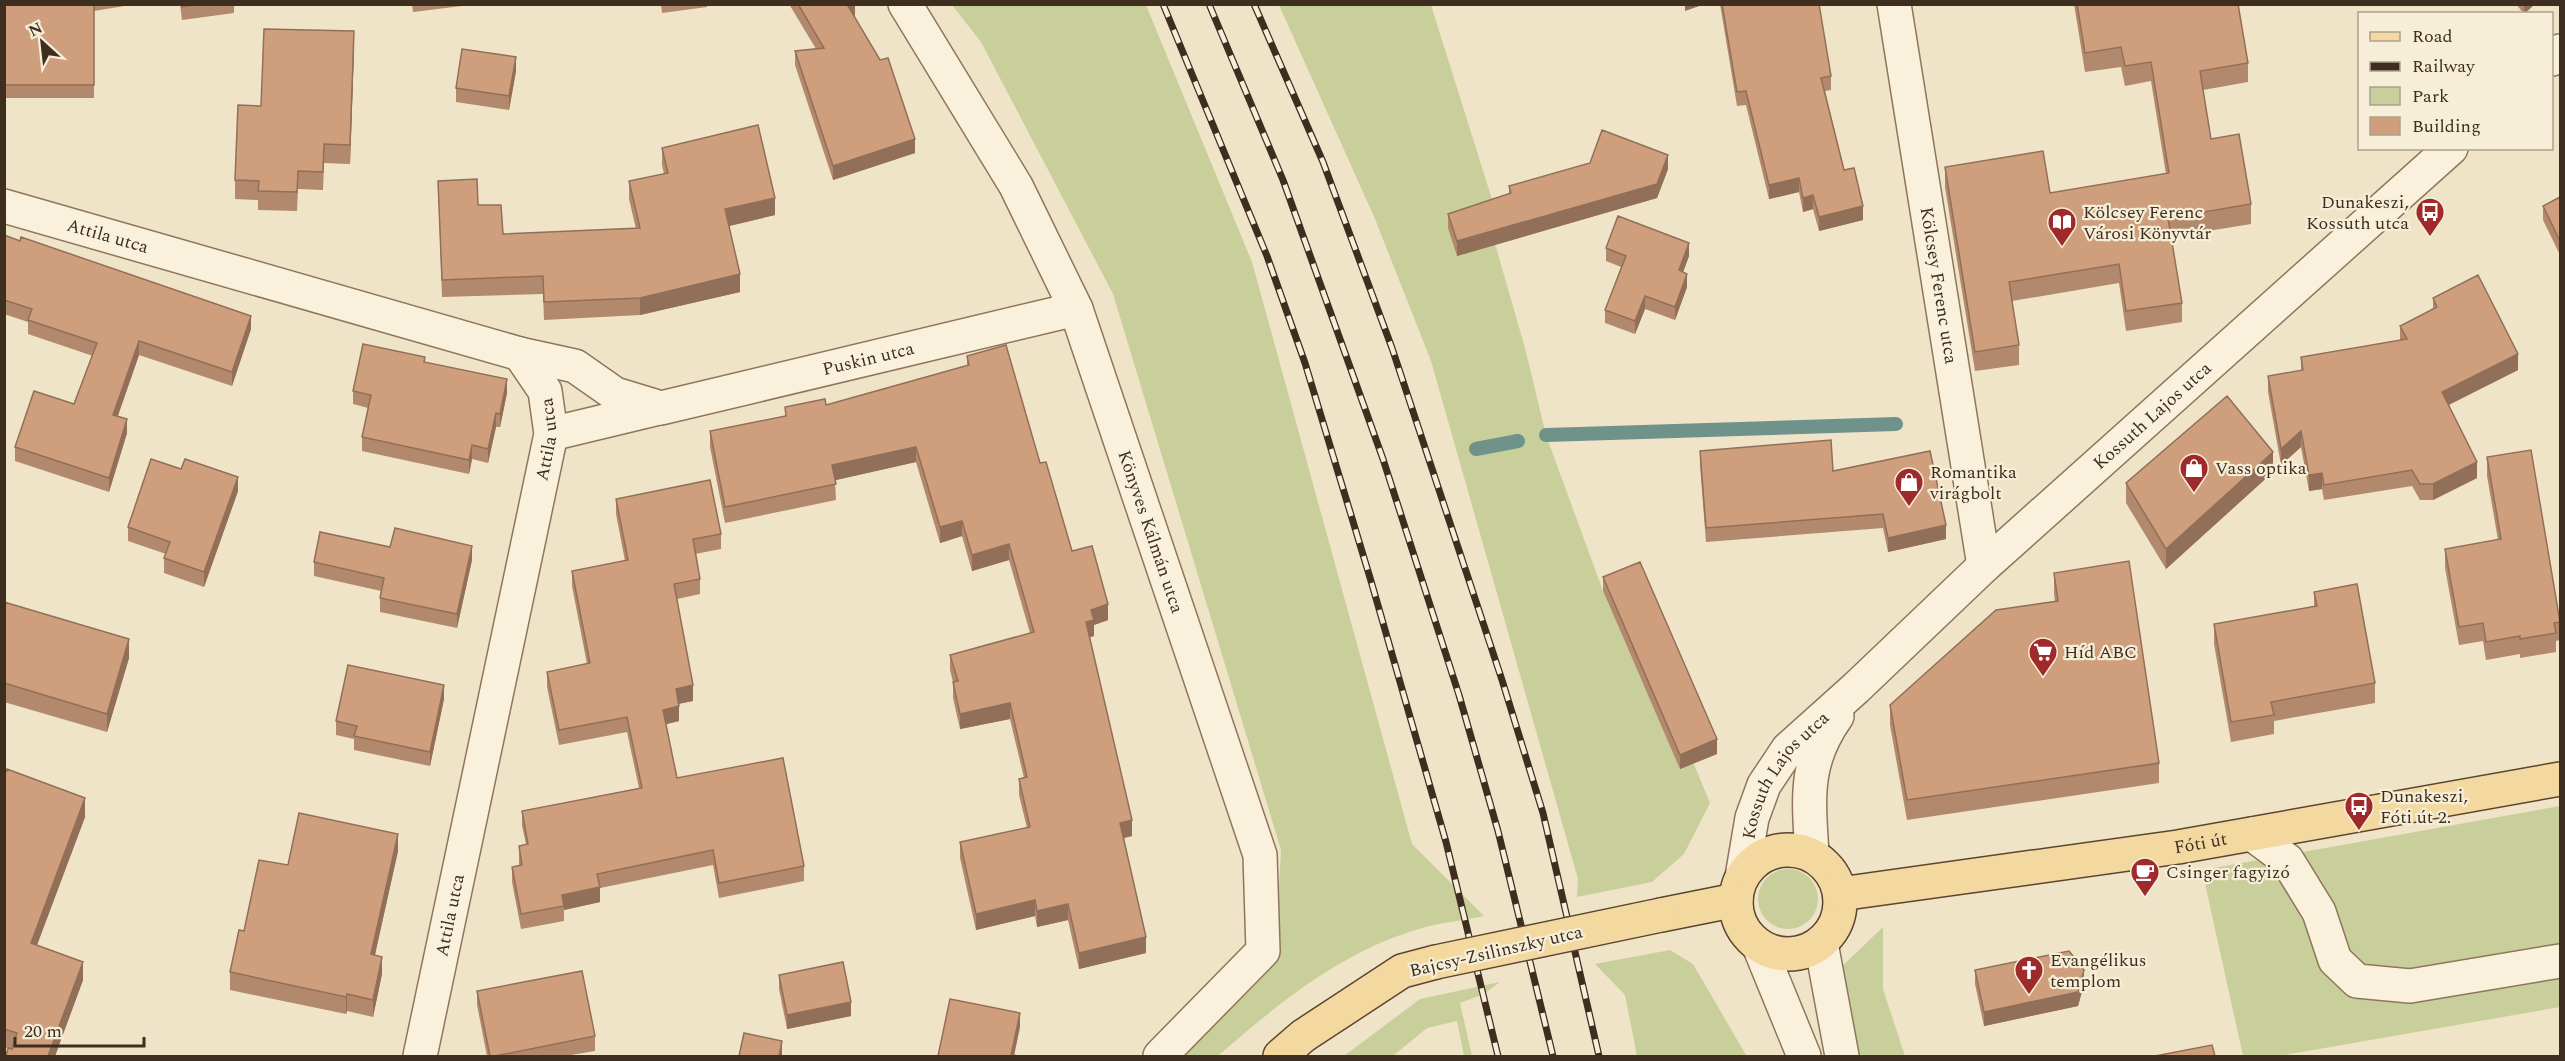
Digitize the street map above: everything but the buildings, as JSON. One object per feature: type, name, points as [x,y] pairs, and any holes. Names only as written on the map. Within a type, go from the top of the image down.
[{"type":"main road","name":"Fóti út","points":[[1840,894],[2178,847],[2560,779]]},
{"type":"main road","points":[[1793,850],[1812,855],[1825,865],[1835,878],[1840,894],[1840,913],[1833,930],[1821,944],[1801,953],[1779,954],[1759,946],[1746,934],[1738,918],[1739,889],[1754,862],[1772,852],[1793,850]]},
{"type":"main road","name":"Bajcsy-Zsilinszky utca","points":[[1280,1056],[1303,1036],[1402,971],[1661,915],[1739,889]]},
{"type":"street","name":"Könyves Kálmán utca","points":[[905,4],[1016,186],[1076,309],[1260,855],[1263,951],[1160,1056]]},
{"type":"street","name":"Kölcsey Ferenc utca","points":[[1894,4],[1984,566]]},
{"type":"street","name":"Kossuth Lajos utca","points":[[1739,889],[1752,818],[1764,785],[1788,748],[1856,688],[1984,566],[2449,150]]},
{"type":"street","name":"Attila utca","points":[[4,206],[520,354],[545,391],[551,434],[420,1056]]},
{"type":"street","name":"Puskin utca","points":[[551,434],[1076,309]]},
{"type":"street","points":[[520,354],[575,366],[615,394],[661,408]]},
{"type":"street","name":"Kossuth Lajos utca","points":[[1812,855],[1808,791],[1814,759],[1832,723],[1856,688]]},
{"type":"street","points":[[2252,834],[2287,860],[2319,912],[2336,960],[2357,981],[2410,986],[2560,961]]},
{"type":"street","points":[[1821,944],[1842,1056]]},
{"type":"street","points":[[1759,946],[1792,1032],[1804,1056]]},
{"type":"green space","points":[[952,5],[1146,5],[1252,262],[1412,844],[1484,916],[1426,927],[1396,937],[1340,963],[1289,997],[1218,1056],[1176,1056],[1275,954],[1281,850],[1113,294],[981,42]]},
{"type":"green space","points":[[1279,5],[1431,5],[1496,212],[1487,216],[1525,348],[1546,435],[1603,591],[1644,686],[1691,757],[1710,803],[1684,854],[1652,882],[1577,897],[1578,879],[1431,361],[1375,219]]},
{"type":"green space","points":[[2560,806],[2560,1007],[2279,1056],[2243,1056],[2202,870]]},
{"type":"green space","points":[[1788,869],[1809,878],[1818,899],[1809,920],[1788,929],[1767,920],[1758,899],[1767,878]]},
{"type":"green space","points":[[1883,927],[1883,989],[1905,1056],[1855,1056],[1836,972]]},
{"type":"green space","points":[[1670,950],[1693,964],[1745,1056],[1637,1056],[1625,995],[1595,964]]},
{"type":"green space","points":[[1500,982],[1484,994],[1460,1003],[1472,1056],[1464,1056],[1457,1021],[1427,1028],[1393,1056],[1344,1056],[1420,999]]},
{"type":"waterway","points":[[1546,435],[1896,424]]},
{"type":"waterway","points":[[1476,449],[1518,441]]},
{"type":"railway","points":[[1163,4],[1267,256],[1305,363],[1446,842],[1498,1056]]},
{"type":"railway","points":[[1209,4],[1283,180],[1383,459],[1459,695],[1498,831],[1553,1056]]},
{"type":"railway","points":[[1254,4],[1323,162],[1392,348],[1502,680],[1543,813],[1599,1056]]},
{"type":"place","name":"Dunakeszi, Kossuth utca","points":[[2430,238]]},
{"type":"place","name":"Kölcsey Ferenc Városi Könyvtár","points":[[2062,248]]},
{"type":"place","name":"Vass optika","points":[[2194,494]]},
{"type":"place","name":"Romantika virágbolt","points":[[1909,508]]},
{"type":"place","name":"Híd ABC","points":[[2043,678]]},
{"type":"place","name":"Dunakeszi, Fóti út 2.","points":[[2359,832]]},
{"type":"place","name":"Csinger fagyizó","points":[[2145,898]]},
{"type":"place","name":"Evangélikus templom","points":[[2029,996]]}]
